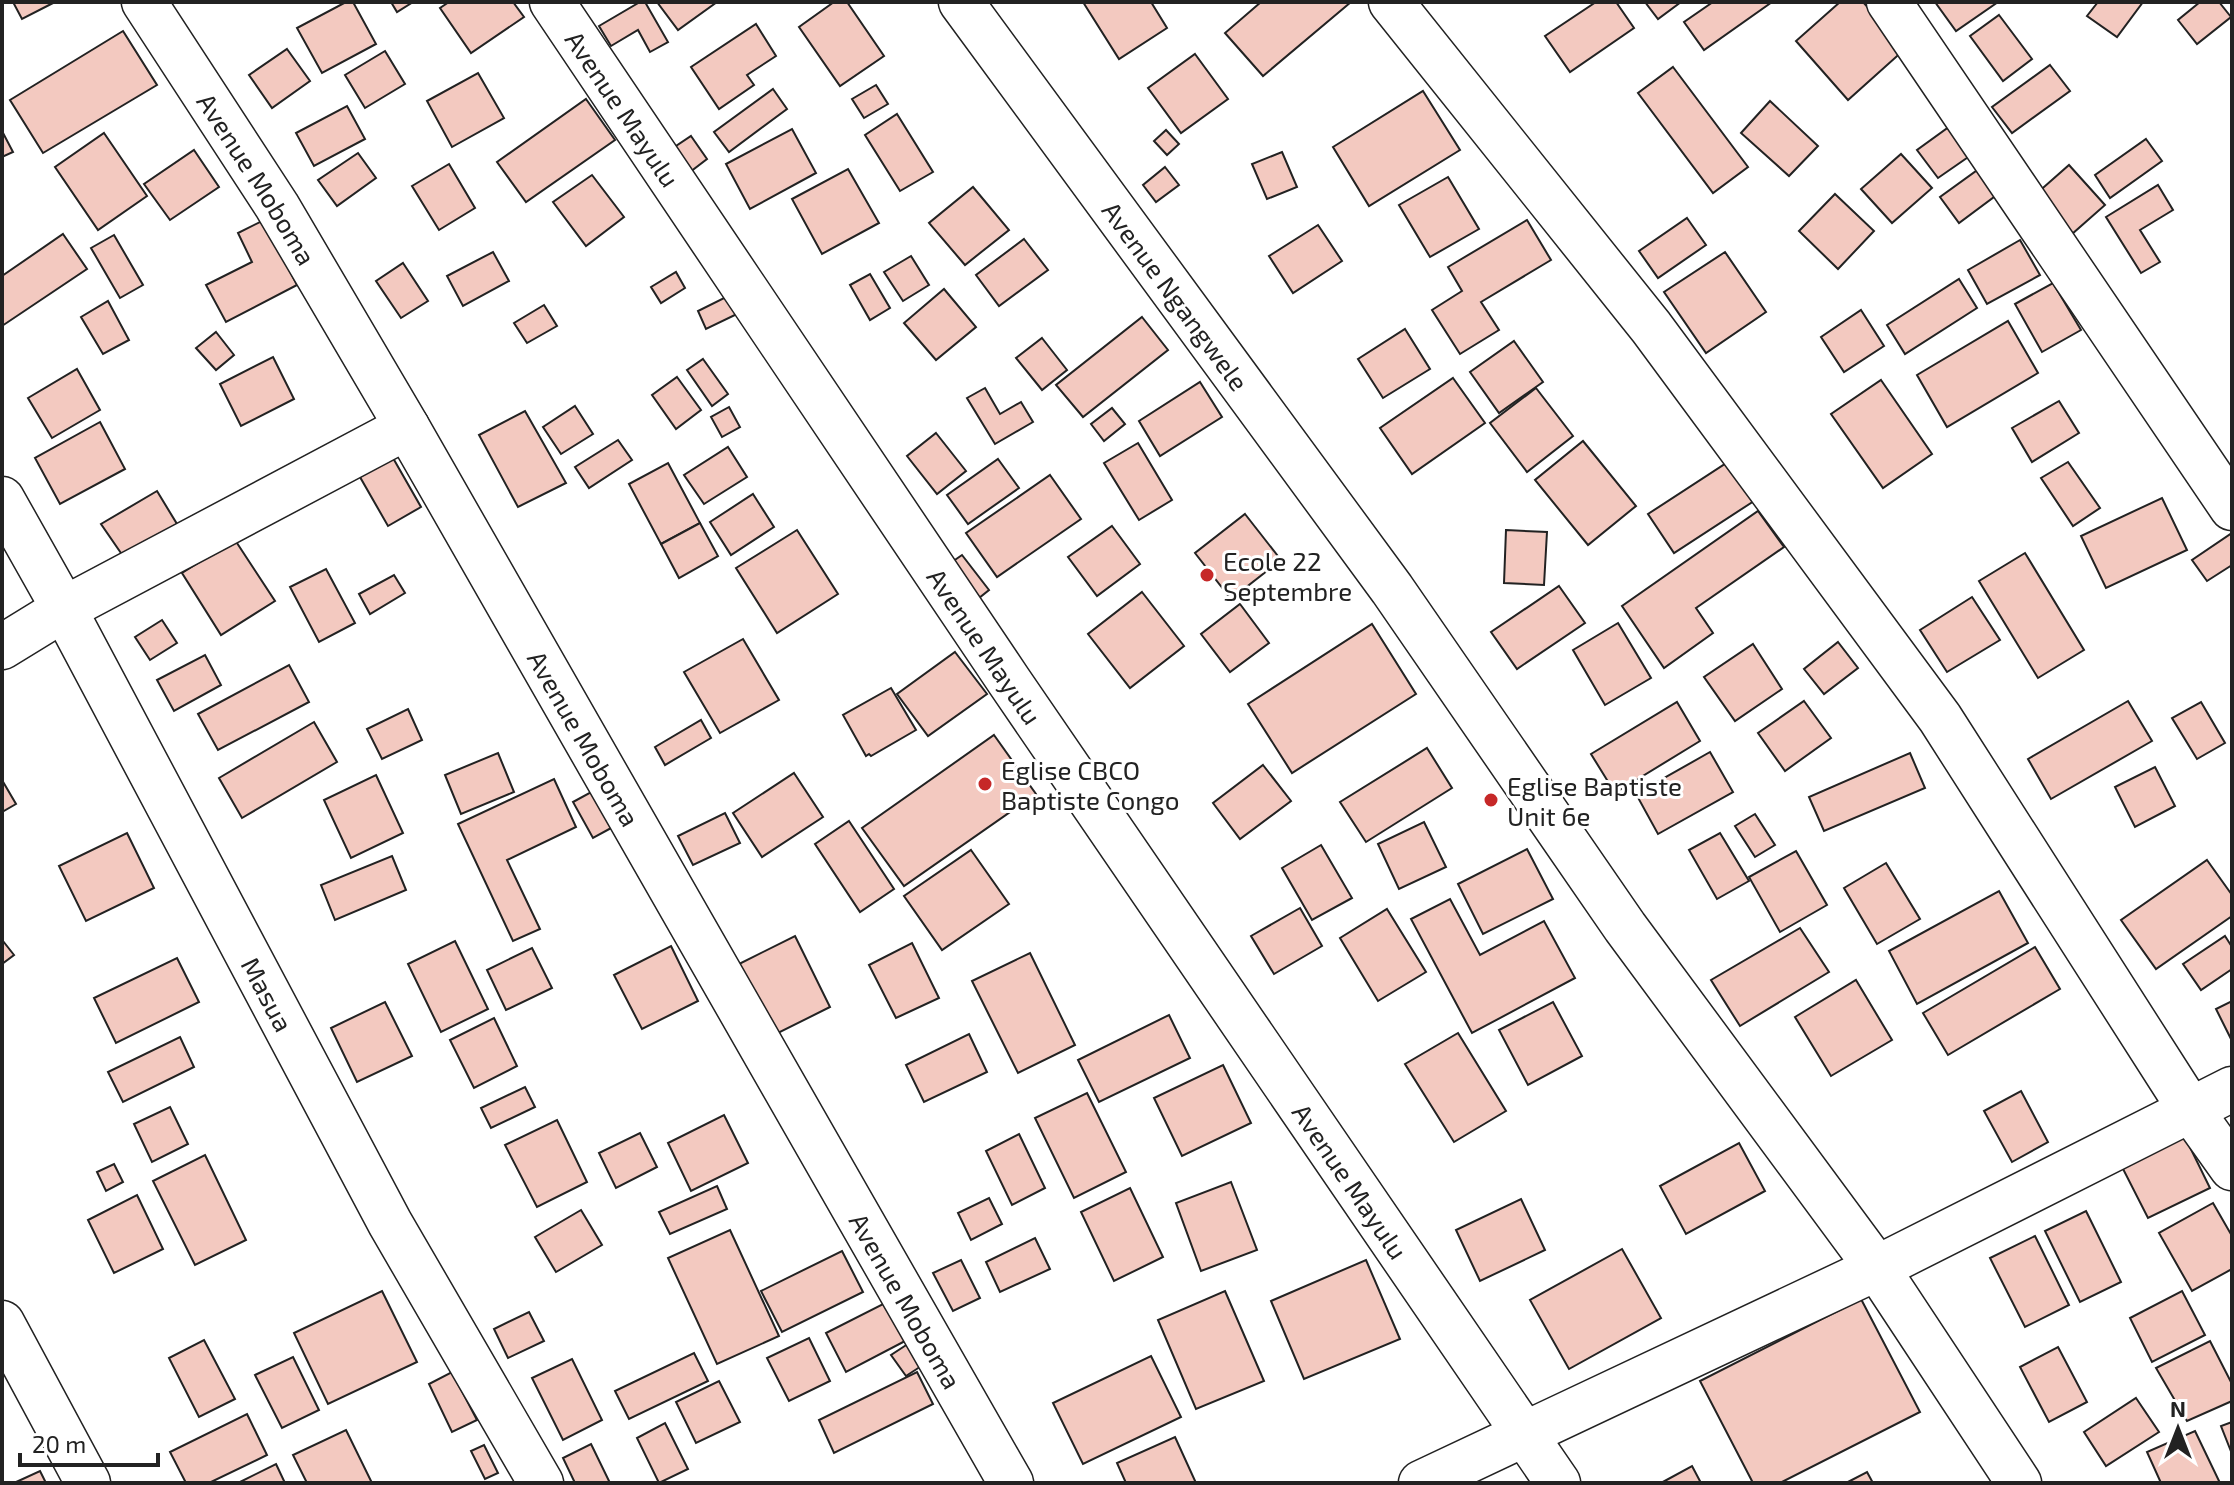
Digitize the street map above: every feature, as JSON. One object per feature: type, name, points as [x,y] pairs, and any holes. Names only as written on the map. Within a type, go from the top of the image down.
[{"type":"street","name":"Avenue Moboma","points":[[144,2],[277,206],[407,427],[1011,1483]]},
{"type":"street","name":"Avenue Mayulu","points":[[552,2],[1009,681],[1558,1483]]},
{"type":"street","name":"Avenue Ngangwele","points":[[961,2],[1392,589],[1625,927],[1877,1268],[2019,1483]]},
{"type":"street","points":[[1391,2],[1651,327],[1940,718],[2190,1109],[2232,1168]]},
{"type":"street","points":[[1889,2],[2232,508]]},
{"type":"street","points":[[2,647],[64,609],[407,427]]},
{"type":"street","name":"Masua","points":[[2,499],[64,609],[390,1223],[541,1483]]},
{"type":"street","points":[[1421,1483],[1877,1268],[2232,1089]]},
{"type":"street","points":[[2,1323],[88,1483]]},
{"type":"building","points":[[13,2],[55,2],[22,19]]},
{"type":"building","points":[[346,2],[353,2],[376,44],[322,73],[297,28]]},
{"type":"building","points":[[391,2],[413,2],[397,12]]},
{"type":"building","points":[[449,2],[513,2],[524,17],[471,53],[440,8]]},
{"type":"building","points":[[645,2],[668,42],[650,52],[638,30],[611,46],[599,26]]},
{"type":"building","points":[[657,2],[717,2],[678,30]]},
{"type":"building","points":[[834,2],[847,2],[884,56],[840,86],[799,27]]},
{"type":"building","points":[[1083,2],[1151,2],[1167,28],[1119,59]]},
{"type":"building","points":[[1261,2],[1351,2],[1263,76],[1225,33]]},
{"type":"building","points":[[1596,2],[1616,2],[1634,28],[1570,72],[1545,36]]},
{"type":"building","points":[[1645,2],[1681,2],[1658,19]]},
{"type":"building","points":[[1713,2],[1772,2],[1704,50],[1684,22]]},
{"type":"building","points":[[1840,2],[1863,2],[1905,49],[1848,100],[1796,41]]},
{"type":"building","points":[[1935,2],[1998,2],[1956,31]]},
{"type":"building","points":[[2098,2],[2143,2],[2117,37],[2087,16]]},
{"type":"building","points":[[2200,2],[2219,2],[2231,17],[2197,44],[2178,20]]},
{"type":"building","points":[[1999,15],[2032,59],[2003,81],[1970,36]]},
{"type":"building","points":[[756,24],[776,56],[747,75],[754,85],[719,109],[691,67]]},
{"type":"building","points":[[123,31],[157,85],[43,153],[10,100]]},
{"type":"building","points":[[287,49],[310,81],[272,108],[249,75]]},
{"type":"building","points":[[385,51],[405,84],[365,108],[345,75]]},
{"type":"building","points":[[1195,54],[1228,99],[1181,133],[1148,88]]},
{"type":"building","points":[[2050,65],[2070,91],[2012,133],[1992,107]]},
{"type":"building","points":[[1673,67],[1748,167],[1713,193],[1638,93]]},
{"type":"building","points":[[478,73],[504,118],[452,147],[427,101]]},
{"type":"building","points":[[876,85],[888,104],[864,118],[852,99]]},
{"type":"building","points":[[773,89],[787,109],[729,152],[714,132]]},
{"type":"building","points":[[1423,91],[1460,150],[1369,206],[1333,147]]},
{"type":"building","points":[[586,99],[615,140],[526,202],[497,162]]},
{"type":"building","points":[[1770,101],[1818,146],[1789,176],[1741,133]]},
{"type":"building","points":[[347,106],[365,139],[314,166],[296,133]]},
{"type":"building","points":[[897,114],[933,172],[900,191],[865,135]]},
{"type":"building","points":[[1953,124],[1974,153],[1938,178],[1917,150]]},
{"type":"building","points":[[792,129],[816,173],[750,209],[726,164]]},
{"type":"building","points":[[1166,130],[1179,144],[1167,155],[1154,141]]},
{"type":"building","points":[[2,131],[13,152],[2,157]]},
{"type":"building","points":[[104,133],[147,196],[98,230],[55,167]]},
{"type":"building","points":[[691,136],[707,159],[690,172],[673,148]]},
{"type":"building","points":[[2146,139],[2162,161],[2110,198],[2095,175]]},
{"type":"building","points":[[194,150],[219,187],[170,220],[144,184]]},
{"type":"building","points":[[1282,152],[1297,187],[1267,199],[1252,164]]},
{"type":"building","points":[[358,153],[376,178],[337,206],[318,180]]},
{"type":"building","points":[[1901,154],[1932,188],[1892,223],[1861,189]]},
{"type":"building","points":[[449,164],[475,208],[439,230],[412,186]]},
{"type":"building","points":[[2069,165],[2105,205],[2072,234],[2036,194]]},
{"type":"building","points":[[1983,166],[2002,191],[1959,223],[1940,197]]},
{"type":"building","points":[[1165,167],[1179,185],[1156,202],[1143,185]]},
{"type":"building","points":[[848,169],[879,223],[822,254],[792,199]]},
{"type":"building","points":[[592,175],[624,217],[586,246],[553,202]]},
{"type":"building","points":[[1448,177],[1479,229],[1430,257],[1399,205]]},
{"type":"building","points":[[2158,185],[2173,210],[2140,230],[2160,262],[2141,273],[2106,217]]},
{"type":"building","points":[[973,187],[1009,230],[965,265],[929,223]]},
{"type":"building","points":[[1835,194],[1874,231],[1838,269],[1799,231]]},
{"type":"building","points":[[1687,218],[1706,245],[1658,278],[1639,251]]},
{"type":"building","points":[[264,220],[297,285],[226,322],[206,285],[252,262],[238,233]]},
{"type":"building","points":[[1527,220],[1551,260],[1481,302],[1499,330],[1460,354],[1432,310],[1462,291],[1448,267]]},
{"type":"building","points":[[1318,225],[1342,261],[1293,293],[1269,256]]},
{"type":"building","points":[[63,234],[87,269],[2,326],[2,276]]},
{"type":"building","points":[[114,235],[143,285],[120,298],[91,248]]},
{"type":"building","points":[[1024,239],[1048,270],[999,306],[976,275]]},
{"type":"building","points":[[2020,240],[2040,275],[1987,304],[1968,270]]},
{"type":"building","points":[[493,252],[509,281],[463,306],[447,276]]},
{"type":"building","points":[[1725,252],[1766,312],[1706,353],[1664,292]]},
{"type":"building","points":[[911,256],[929,285],[903,301],[884,272]]},
{"type":"building","points":[[403,263],[428,301],[401,318],[376,281]]},
{"type":"building","points":[[676,272],[685,288],[661,303],[651,287]]},
{"type":"building","points":[[870,274],[890,308],[870,320],[850,285]]},
{"type":"building","points":[[1959,279],[1977,308],[1905,354],[1887,325]]},
{"type":"building","points":[[2053,283],[2081,330],[2042,352],[2015,304]]},
{"type":"building","points":[[944,289],[976,327],[936,360],[904,323]]},
{"type":"building","points":[[728,296],[737,314],[706,329],[698,311]]},
{"type":"building","points":[[108,301],[129,340],[103,354],[81,317]]},
{"type":"building","points":[[544,305],[557,326],[527,343],[514,323]]},
{"type":"building","points":[[1861,310],[1884,346],[1844,372],[1821,337]]},
{"type":"building","points":[[1142,317],[1168,350],[1083,417],[1056,385]]},
{"type":"building","points":[[2008,321],[2038,373],[1947,427],[1917,375]]},
{"type":"building","points":[[1405,329],[1430,369],[1383,398],[1358,359]]},
{"type":"building","points":[[216,332],[234,355],[216,370],[196,348]]},
{"type":"building","points":[[1042,338],[1067,370],[1042,390],[1016,358]]},
{"type":"building","points":[[1514,341],[1543,382],[1499,413],[1470,372]]},
{"type":"building","points":[[273,357],[294,399],[241,426],[220,384]]},
{"type":"building","points":[[703,359],[728,394],[712,406],[687,370]]},
{"type":"building","points":[[77,369],[100,410],[52,438],[28,398]]},
{"type":"building","points":[[677,377],[701,410],[676,429],[652,395]]},
{"type":"building","points":[[1453,378],[1485,423],[1412,474],[1380,428]]},
{"type":"building","points":[[1881,380],[1932,454],[1883,488],[1831,414]]},
{"type":"building","points":[[1200,382],[1222,417],[1160,456],[1139,421]]},
{"type":"building","points":[[985,388],[1000,414],[1021,402],[1033,422],[995,444],[967,398]]},
{"type":"building","points":[[1536,388],[1573,436],[1527,472],[1490,423]]},
{"type":"building","points":[[2059,401],[2079,433],[2032,462],[2012,428]]},
{"type":"building","points":[[575,406],[593,434],[561,454],[543,427]]},
{"type":"building","points":[[729,407],[740,427],[722,437],[711,417]]},
{"type":"building","points":[[1112,408],[1125,424],[1104,441],[1091,424]]},
{"type":"building","points":[[525,411],[566,483],[518,507],[479,435]]},
{"type":"building","points":[[100,422],[125,469],[60,504],[35,458]]},
{"type":"building","points":[[936,433],[966,471],[937,494],[907,456]]},
{"type":"building","points":[[618,440],[632,460],[589,488],[575,467]]},
{"type":"building","points":[[1583,441],[1636,506],[1588,545],[1535,480]]},
{"type":"building","points":[[1138,443],[1172,500],[1139,520],[1104,463]]},
{"type":"building","points":[[728,447],[747,477],[704,504],[684,475]]},
{"type":"building","points":[[393,458],[421,507],[388,526],[360,477]]},
{"type":"building","points":[[998,459],[1019,488],[968,524],[947,495]]},
{"type":"building","points":[[1728,462],[1754,501],[1674,553],[1648,514]]},
{"type":"building","points":[[2068,462],[2100,508],[2073,526],[2041,478]]},
{"type":"building","points":[[668,463],[700,523],[661,544],[629,484]]},
{"type":"building","points":[[1050,475],[1081,519],[997,577],[966,533]]},
{"type":"building","points":[[157,491],[177,524],[123,556],[101,524]]},
{"type":"building","points":[[753,494],[774,527],[731,555],[710,522]]},
{"type":"building","points":[[2162,498],[2187,550],[2106,588],[2081,536]]},
{"type":"building","points":[[1758,511],[1784,547],[1696,608],[1713,633],[1664,668],[1622,606]]},
{"type":"building","points":[[1245,514],[1281,560],[1231,599],[1195,553]]},
{"type":"building","points":[[700,523],[718,556],[679,578],[661,544]]},
{"type":"building","points":[[1112,526],[1140,564],[1097,596],[1068,557]]},
{"type":"building","points":[[797,530],[838,594],[777,633],[736,568]]},
{"type":"building","points":[[1506,530],[1547,532],[1544,585],[1504,583]]},
{"type":"building","points":[[2232,533],[2232,565],[2207,581],[2192,560]]},
{"type":"building","points":[[235,540],[275,601],[221,635],[182,573]]},
{"type":"building","points":[[2025,553],[2084,650],[2038,678],[1979,581]]},
{"type":"building","points":[[962,555],[989,590],[979,598],[952,562]]},
{"type":"building","points":[[326,569],[355,623],[319,642],[290,587]]},
{"type":"building","points":[[394,575],[405,593],[370,614],[359,594]]},
{"type":"building","points":[[1559,586],[1585,623],[1517,669],[1491,632]]},
{"type":"building","points":[[1142,592],[1184,646],[1130,688],[1088,634]]},
{"type":"building","points":[[1972,597],[2000,640],[1947,672],[1920,630]]},
{"type":"building","points":[[1240,604],[1269,643],[1230,672],[1201,634]]},
{"type":"building","points":[[162,620],[177,643],[150,660],[135,637]]},
{"type":"building","points":[[1618,623],[1651,678],[1605,705],[1573,650]]},
{"type":"building","points":[[1372,624],[1416,694],[1292,773],[1248,704]]},
{"type":"building","points":[[743,639],[779,700],[720,733],[684,672]]},
{"type":"building","points":[[1838,642],[1858,668],[1824,694],[1804,669]]},
{"type":"building","points":[[1753,644],[1782,689],[1735,721],[1704,677]]},
{"type":"building","points":[[955,652],[987,694],[928,736],[897,694]]},
{"type":"building","points":[[205,655],[221,685],[174,711],[157,680]]},
{"type":"building","points":[[289,665],[309,702],[218,750],[198,714]]},
{"type":"building","points":[[891,688],[916,730],[866,756],[843,715]]},
{"type":"building","points":[[1804,701],[1831,738],[1785,771],[1758,733]]},
{"type":"building","points":[[2128,701],[2152,741],[2051,799],[2028,759]]},
{"type":"building","points":[[1677,702],[1700,741],[1615,793],[1591,754]]},
{"type":"building","points":[[2201,702],[2225,743],[2197,759],[2172,718]]},
{"type":"building","points":[[408,709],[422,740],[382,759],[367,729]]},
{"type":"building","points":[[701,720],[711,738],[665,765],[655,747]]},
{"type":"building","points":[[314,722],[337,762],[242,818],[219,778]]},
{"type":"building","points":[[994,735],[1036,794],[904,886],[862,828]]},
{"type":"building","points":[[1427,748],[1452,788],[1366,842],[1340,802]]},
{"type":"building","points":[[1710,752],[1733,792],[1658,834],[1636,794]]},
{"type":"building","points":[[498,753],[514,792],[461,814],[445,775]]},
{"type":"building","points":[[1910,753],[1925,788],[1824,831],[1809,797]]},
{"type":"building","points":[[1263,765],[1291,801],[1240,839],[1213,803]]},
{"type":"building","points":[[2155,767],[2175,806],[2135,827],[2115,787]]},
{"type":"building","points":[[794,773],[823,817],[762,857],[733,813]]},
{"type":"building","points":[[376,775],[403,833],[351,858],[324,800]]},
{"type":"building","points":[[554,779],[576,827],[507,860],[540,929],[513,941],[458,824]]},
{"type":"building","points":[[2,780],[16,804],[2,812]]},
{"type":"building","points":[[593,791],[613,827],[593,838],[573,802]]},
{"type":"building","points":[[725,813],[740,843],[693,865],[678,836]]},
{"type":"building","points":[[1755,814],[1775,845],[1755,857],[1735,826]]},
{"type":"building","points":[[849,821],[894,889],[860,912],[815,844]]},
{"type":"building","points":[[1424,822],[1446,867],[1399,889],[1378,844]]},
{"type":"building","points":[[127,833],[154,888],[86,921],[59,866]]},
{"type":"building","points":[[1720,833],[1749,881],[1717,899],[1689,850]]},
{"type":"building","points":[[1321,845],[1352,898],[1312,920],[1282,868]]},
{"type":"building","points":[[1527,849],[1553,899],[1483,934],[1458,884]]},
{"type":"building","points":[[971,850],[1009,904],[942,950],[904,896]]},
{"type":"building","points":[[1796,851],[1827,905],[1780,932],[1749,877]]},
{"type":"building","points":[[392,856],[406,890],[335,920],[321,885]]},
{"type":"building","points":[[2207,860],[2232,895],[2232,916],[2156,969],[2121,920]]},
{"type":"building","points":[[1886,863],[1920,919],[1877,944],[1844,888]]},
{"type":"building","points":[[1999,891],[2028,943],[1917,1004],[1889,951]]},
{"type":"building","points":[[1450,899],[1480,955],[1544,921],[1575,978],[1472,1033],[1411,919]]},
{"type":"building","points":[[1300,908],[1322,946],[1274,974],[1251,936]]},
{"type":"building","points":[[1387,909],[1426,972],[1378,1001],[1340,938]]},
{"type":"building","points":[[1800,928],[1829,972],[1740,1026],[1711,980]]},
{"type":"building","points":[[795,936],[830,1007],[774,1035],[739,964]]},
{"type":"building","points":[[2225,936],[2232,947],[2232,969],[2201,990],[2183,964]]},
{"type":"building","points":[[455,941],[488,1009],[441,1032],[408,964]]},
{"type":"building","points":[[2,942],[14,955],[2,964]]},
{"type":"building","points":[[912,943],[939,998],[896,1018],[869,965]]},
{"type":"building","points":[[671,946],[698,1001],[642,1029],[614,975]]},
{"type":"building","points":[[2035,947],[2060,989],[1948,1055],[1923,1013]]},
{"type":"building","points":[[532,948],[552,988],[506,1010],[487,970]]},
{"type":"building","points":[[1030,953],[1075,1045],[1018,1073],[972,981]]},
{"type":"building","points":[[177,958],[199,1002],[116,1043],[94,998]]},
{"type":"building","points":[[1856,980],[1892,1040],[1831,1076],[1795,1017]]},
{"type":"building","points":[[2232,1001],[2232,1041],[2216,1009]]},
{"type":"building","points":[[385,1002],[412,1056],[357,1082],[331,1028]]},
{"type":"building","points":[[1553,1002],[1582,1056],[1528,1085],[1499,1030]]},
{"type":"building","points":[[1169,1015],[1190,1058],[1099,1102],[1078,1060]]},
{"type":"building","points":[[494,1018],[517,1066],[474,1088],[450,1040]]},
{"type":"building","points":[[1458,1033],[1506,1111],[1454,1142],[1405,1064]]},
{"type":"building","points":[[969,1034],[987,1072],[924,1102],[906,1065]]},
{"type":"building","points":[[180,1037],[194,1067],[123,1102],[108,1072]]},
{"type":"building","points":[[1223,1065],[1251,1123],[1182,1156],[1154,1098]]},
{"type":"building","points":[[525,1087],[535,1107],[491,1128],[481,1108]]},
{"type":"building","points":[[2021,1091],[2048,1142],[2012,1162],[1984,1111]]},
{"type":"building","points":[[1087,1093],[1126,1172],[1074,1198],[1035,1118]]},
{"type":"building","points":[[170,1107],[188,1144],[152,1162],[134,1124]]},
{"type":"building","points":[[724,1115],[748,1163],[691,1191],[668,1143]]},
{"type":"building","points":[[557,1120],[587,1182],[537,1207],[505,1145]]},
{"type":"building","points":[[640,1133],[657,1167],[616,1188],[599,1153]]},
{"type":"building","points":[[2183,1133],[2210,1188],[2148,1218],[2120,1163]]},
{"type":"building","points":[[1019,1134],[1045,1188],[1012,1205],[986,1151]]},
{"type":"building","points":[[1739,1143],[1765,1191],[1686,1234],[1660,1186]]},
{"type":"building","points":[[205,1155],[246,1240],[195,1265],[153,1181]]},
{"type":"building","points":[[114,1164],[123,1182],[106,1191],[97,1172]]},
{"type":"building","points":[[1231,1182],[1257,1250],[1201,1271],[1176,1203]]},
{"type":"building","points":[[717,1186],[727,1209],[670,1234],[659,1212]]},
{"type":"building","points":[[1130,1188],[1163,1257],[1114,1281],[1081,1212]]},
{"type":"building","points":[[137,1195],[163,1249],[114,1273],[88,1220]]},
{"type":"building","points":[[989,1198],[1002,1224],[971,1240],[958,1213]]},
{"type":"building","points":[[1521,1199],[1545,1250],[1480,1281],[1456,1230]]},
{"type":"building","points":[[2213,1203],[2232,1236],[2232,1269],[2192,1291],[2159,1233]]},
{"type":"building","points":[[581,1210],[602,1245],[556,1272],[535,1237]]},
{"type":"building","points":[[2086,1211],[2121,1282],[2080,1302],[2045,1231]]},
{"type":"building","points":[[730,1230],[779,1336],[717,1364],[668,1258]]},
{"type":"building","points":[[2035,1236],[2069,1305],[2025,1327],[1990,1258]]},
{"type":"building","points":[[1035,1238],[1050,1269],[1000,1292],[986,1262]]},
{"type":"building","points":[[1622,1249],[1661,1318],[1569,1369],[1530,1300]]},
{"type":"building","points":[[842,1251],[863,1292],[782,1332],[761,1291]]},
{"type":"building","points":[[961,1260],[980,1298],[953,1311],[933,1273]]},
{"type":"building","points":[[1366,1260],[1400,1339],[1304,1379],[1271,1301]]},
{"type":"building","points":[[382,1291],[417,1362],[328,1404],[294,1333]]},
{"type":"building","points":[[1225,1291],[1264,1381],[1196,1409],[1158,1320]]},
{"type":"building","points":[[2182,1291],[2205,1335],[2152,1362],[2130,1318]]},
{"type":"building","points":[[1861,1299],[1920,1412],[1780,1483],[1753,1483],[1700,1381]]},
{"type":"building","points":[[887,1302],[907,1340],[846,1372],[826,1333]]},
{"type":"building","points":[[529,1312],[544,1341],[508,1358],[494,1329]]},
{"type":"building","points":[[809,1338],[830,1381],[789,1401],[767,1358]]},
{"type":"building","points":[[917,1338],[932,1359],[906,1376],[891,1355]]},
{"type":"building","points":[[204,1340],[235,1399],[199,1417],[169,1358]]},
{"type":"building","points":[[2210,1341],[2232,1384],[2232,1401],[2187,1421],[2156,1368]]},
{"type":"building","points":[[2058,1347],[2087,1402],[2049,1422],[2020,1367]]},
{"type":"building","points":[[694,1353],[708,1381],[629,1419],[615,1391]]},
{"type":"building","points":[[1151,1356],[1181,1417],[1083,1464],[1053,1403]]},
{"type":"building","points":[[293,1357],[319,1410],[282,1428],[255,1375]]},
{"type":"building","points":[[572,1359],[602,1420],[563,1440],[532,1378]]},
{"type":"building","points":[[452,1372],[477,1420],[452,1432],[429,1384]]},
{"type":"building","points":[[917,1372],[933,1404],[834,1453],[819,1420]]},
{"type":"building","points":[[719,1381],[740,1422],[696,1443],[676,1402]]},
{"type":"building","points":[[2136,1398],[2159,1432],[2106,1466],[2084,1432]]},
{"type":"building","points":[[247,1414],[267,1455],[209,1483],[186,1483],[170,1452]]},
{"type":"building","points":[[2232,1422],[2232,1454],[2221,1426]]},
{"type":"building","points":[[665,1423],[688,1469],[659,1483],[637,1438]]},
{"type":"building","points":[[346,1430],[372,1483],[307,1483],[293,1455]]},
{"type":"building","points":[[2195,1431],[2220,1483],[2161,1483],[2147,1452]]},
{"type":"building","points":[[1175,1437],[1196,1483],[1126,1483],[1117,1463]]},
{"type":"building","points":[[591,1444],[610,1483],[575,1483],[563,1458]]},
{"type":"building","points":[[484,1445],[498,1473],[485,1479],[471,1451]]},
{"type":"building","points":[[276,1464],[285,1483],[238,1483]]},
{"type":"building","points":[[1692,1466],[1701,1483],[1661,1483]]},
{"type":"building","points":[[40,1471],[46,1483],[14,1483]]},
{"type":"building","points":[[1867,1472],[1873,1483],[1846,1483]]},
{"type":"place","name":"Ecole 22 Septembre","points":[[1207,575]]},
{"type":"place","name":"Eglise CBCO Baptiste Congo","points":[[985,784]]},
{"type":"place","name":"Eglise Baptiste Unit 6e","points":[[1491,800]]}]
